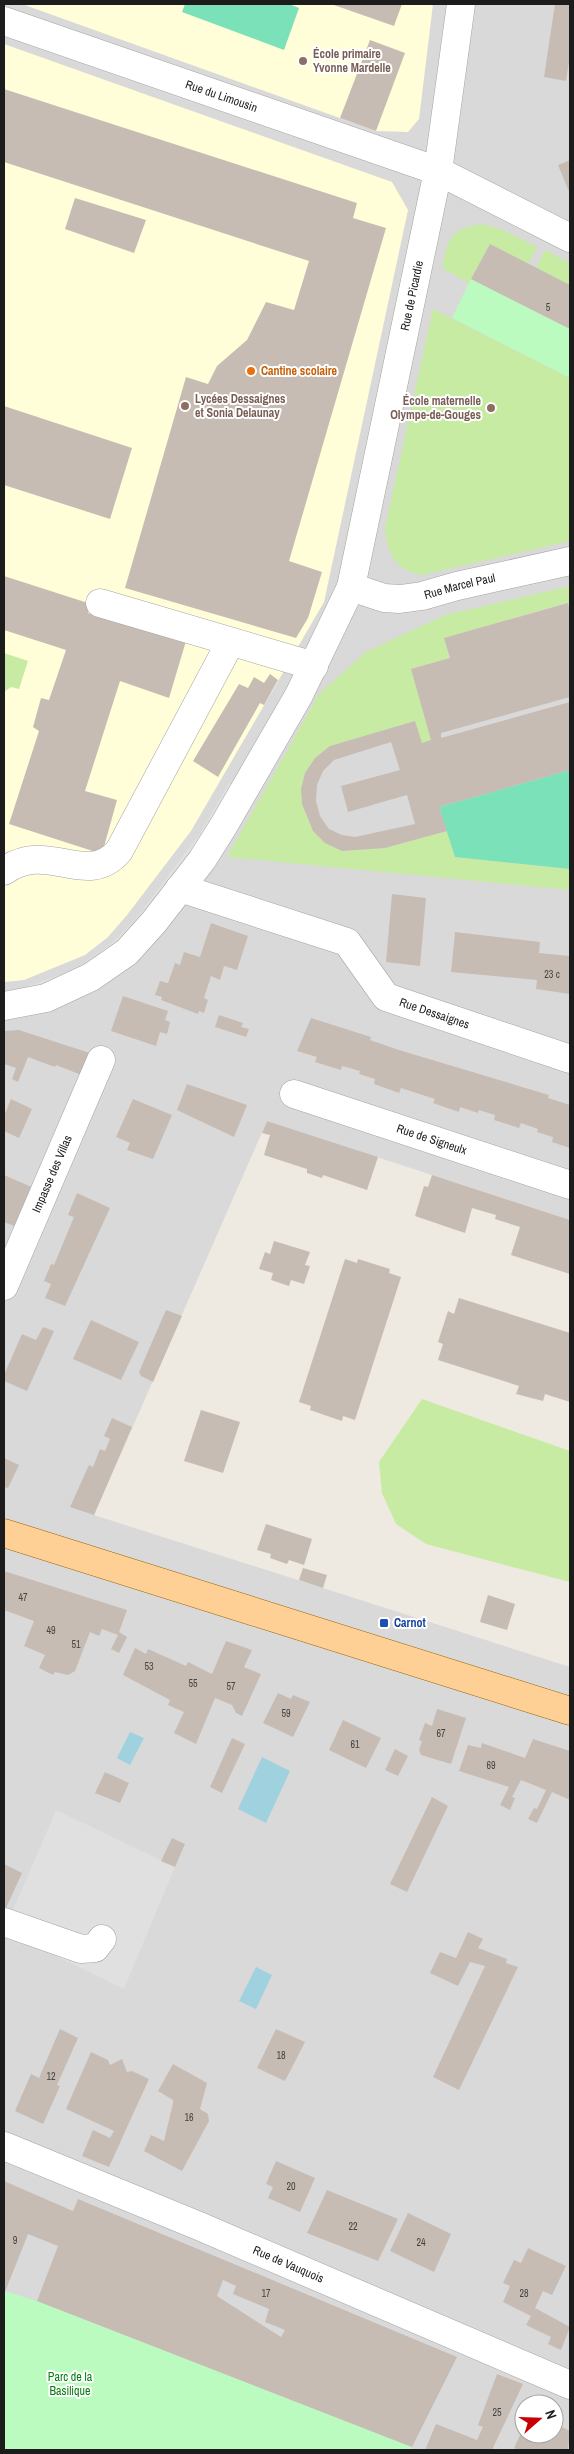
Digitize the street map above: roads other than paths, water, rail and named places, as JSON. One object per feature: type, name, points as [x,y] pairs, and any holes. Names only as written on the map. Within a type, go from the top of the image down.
[{"type":"main road","points":[[4,1533],[558,1707]]},
{"type":"street","name":"Rue de Picardie","points":[[351,587],[438,171],[461,4]]},
{"type":"street","name":"Rue du Limousin","points":[[4,21],[438,171],[570,238]]},
{"type":"street","name":"Rue Marcel Paul","points":[[351,587],[384,598],[400,599],[422,596],[457,586],[570,561]]},
{"type":"street","points":[[4,1006],[46,998],[91,977],[127,952],[180,888],[224,825],[314,666],[351,587]]},
{"type":"street","points":[[100,603],[230,643],[314,666]]},
{"type":"street","points":[[4,871],[26,860],[39,858],[92,867],[110,861],[118,851],[230,643]]},
{"type":"street","name":"Rue Dessaignes","points":[[180,888],[348,942],[386,997],[570,1059]]},
{"type":"street","name":"Impasse des Villas","points":[[4,1286],[100,1060]]},
{"type":"street","name":"Rue de Signeulx","points":[[294,1094],[570,1185]]},
{"type":"street","points":[[4,1922],[81,1950],[95,1948],[102,1939]]},
{"type":"street","name":"Rue de Vauquois","points":[[4,2146],[199,2226],[570,2385]]},
{"type":"water","points":[[130,1732],[144,1738],[130,1765],[117,1758]]},
{"type":"water","points":[[262,1757],[290,1771],[266,1823],[238,1809]]},
{"type":"water","points":[[256,1967],[272,1975],[256,2009],[239,2001]]},
{"type":"place","name":"École primaire Yvonne Mardelle","points":[[303,61]]},
{"type":"place","name":"Cantine scolaire","points":[[251,371]]},
{"type":"place","name":"Lycées Dessaignes et Sonia Delaunay","points":[[185,406]]},
{"type":"place","name":"École maternelle Olympe-de-Gouges","points":[[491,408]]},
{"type":"place","name":"Carnot","points":[[384,1623]]},
{"type":"park label","name":"Parc de la Basilique","points":[[70,2384]]}]
